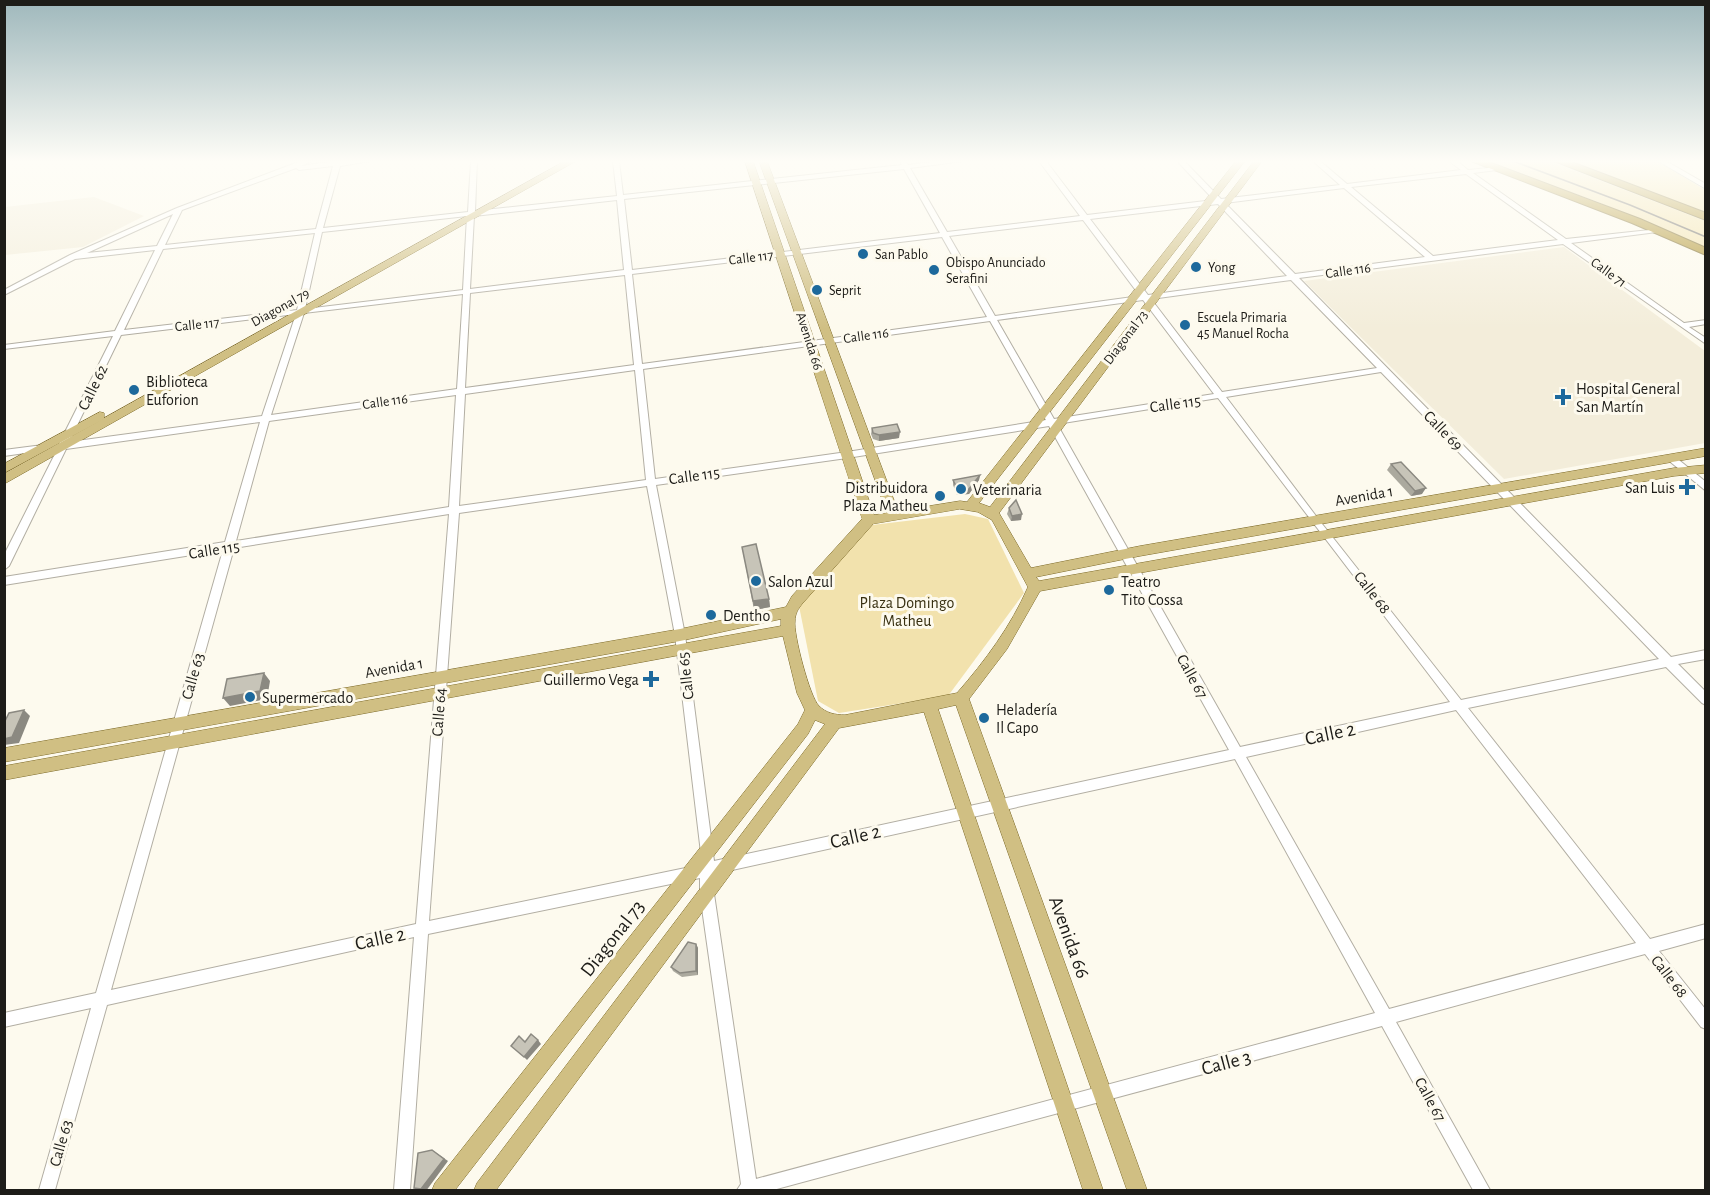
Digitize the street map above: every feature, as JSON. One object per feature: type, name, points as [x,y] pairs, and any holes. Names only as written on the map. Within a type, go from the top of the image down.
[{"type":"highway","points":[[1623,217],[1706,252]]},
{"type":"main road","name":"Diagonal 79","points":[[4,480],[458,217]]},
{"type":"main road","name":"Diagonal 79","points":[[4,469],[281,315],[301,308],[466,217]]},
{"type":"main road","name":"Avenida 66","points":[[769,217],[869,520]]},
{"type":"main road","name":"Avenida 66","points":[[784,217],[894,516]]},
{"type":"main road","name":"Diagonal 73","points":[[992,513],[1050,421],[1207,217]]},
{"type":"main road","name":"Diagonal 73","points":[[971,505],[1036,423],[1064,418],[1145,297],[1207,217]]},
{"type":"main road","name":"Avenida 1","points":[[1028,574],[1126,554],[1706,452]]},
{"type":"main road","name":"Avenida 1","points":[[1035,588],[1134,568],[1674,472],[1706,469]]},
{"type":"main road","points":[[971,505],[992,513],[1002,523],[1035,588],[1028,604],[972,686],[961,698],[835,722],[812,710],[806,698],[788,630],[789,612],[796,600],[869,520],[971,505]]},
{"type":"main road","name":"Avenida 1","points":[[4,773],[439,694],[681,642],[789,612]]},
{"type":"main road","name":"Avenida 1","points":[[4,755],[440,677],[681,642],[788,630]]},
{"type":"main road","name":"Avenida 66","points":[[961,698],[1137,1191]]},
{"type":"main road","points":[[929,705],[1093,1191]]},
{"type":"main road","name":"Diagonal 73","points":[[442,1191],[701,866],[803,729],[812,710]]},
{"type":"main road","points":[[484,1191],[835,722]]},
{"type":"street","points":[[4,293],[73,257],[162,217]]},
{"type":"street","name":"Calle 62","points":[[4,566],[175,217]]},
{"type":"street","name":"Calle 63","points":[[47,1191],[266,417],[301,308],[323,217]]},
{"type":"street","points":[[73,257],[452,217]]},
{"type":"street","name":"Calle 64","points":[[402,1191],[454,510],[465,292],[473,217]]},
{"type":"street","name":"Calle 65","points":[[623,217],[651,481],[681,642],[701,866],[707,894],[748,1190]]},
{"type":"street","name":"Calle 67","points":[[935,217],[1482,1191]]},
{"type":"street","name":"Calle 117","points":[[301,308],[465,292],[1094,217]]},
{"type":"street","name":"Calle 69","points":[[1235,217],[1706,700]]},
{"type":"street","points":[[1382,217],[1431,258]]},
{"type":"street","name":"Calle 71","points":[[1531,217],[1706,342]]},
{"type":"street","name":"Calle 68","points":[[1084,218],[1316,522],[1328,534],[1706,1022]]},
{"type":"street","name":"Calle 116","points":[[4,453],[64,447],[266,417],[1431,258],[1657,230]]},
{"type":"street","name":"Calle 117","points":[[4,347],[281,315]]},
{"type":"street","points":[[1683,325],[1706,322]]},
{"type":"street","name":"Calle 115","points":[[1064,418],[1221,396],[1384,369]]},
{"type":"street","name":"Calle 115","points":[[4,581],[454,510],[847,455],[1036,423]]},
{"type":"street","points":[[1671,458],[1706,488]]},
{"type":"street","name":"Calle 2","points":[[4,1020],[701,866],[729,864],[1459,705],[1706,654]]},
{"type":"street","name":"Calle 3","points":[[748,1190],[1706,932]]},
{"type":"shaded area","points":[[5,217],[142,217],[83,247],[5,255]]},
{"type":"shaded area","name":"Hospital General San Martín","points":[[1564,247],[1705,351],[1705,443],[1504,479],[1304,281]]},
{"type":"green space","points":[[1632,217],[1694,217],[1705,221],[1705,249]]},
{"type":"green space","name":"Plaza Domingo Matheu","points":[[965,514],[988,519],[1024,593],[948,696],[839,713],[818,701],[799,606],[872,525]]},
{"type":"building","points":[[897,424],[900,432],[879,435],[873,433],[872,428]]},
{"type":"building","points":[[1401,462],[1426,488],[1415,491],[1391,464]]},
{"type":"building","points":[[980,475],[969,489],[958,490],[953,480]]},
{"type":"building","points":[[1016,500],[1022,514],[1012,516],[1009,508]]},
{"type":"building","name":"Salon Azul","points":[[756,544],[769,599],[753,601],[742,547]]},
{"type":"building","points":[[264,673],[260,691],[223,698],[227,679]]},
{"type":"building","points":[[24,710],[12,737],[4,739],[4,723],[9,713]]},
{"type":"building","points":[[688,942],[696,944],[696,971],[680,973],[671,967]]},
{"type":"building","points":[[531,1034],[538,1040],[524,1057],[511,1046],[519,1036],[525,1042]]},
{"type":"building","points":[[432,1150],[444,1159],[421,1189],[414,1188],[418,1153]]},
{"type":"tram line","points":[[1658,217],[1706,237]]},
{"type":"place","name":"San Pablo","points":[[863,254]]},
{"type":"place","name":"Yong","points":[[1196,267]]},
{"type":"place","name":"Obispo Anunciado Serafini","points":[[934,270]]},
{"type":"place","name":"Seprit","points":[[817,290]]},
{"type":"place","name":"Escuela Primaria 45 Manuel Rocha","points":[[1185,325]]},
{"type":"place","name":"Biblioteca Euforion","points":[[134,390]]},
{"type":"place","name":"Hospital General San Martín","points":[[1563,397]]},
{"type":"place","name":"San Luis","points":[[1687,487]]},
{"type":"place","name":"Veterinaria","points":[[961,489]]},
{"type":"place","name":"Distribuidora Plaza Matheu","points":[[940,496]]},
{"type":"place","name":"Salon Azul","points":[[756,581]]},
{"type":"place","name":"Teatro Tito Cossa","points":[[1109,590]]},
{"type":"place","name":"Dentho","points":[[711,615]]},
{"type":"place","name":"Guillermo Vega","points":[[651,679]]},
{"type":"place","name":"Supermercado","points":[[250,697]]},
{"type":"place","name":"Heladería Il Capo","points":[[984,718]]}]
